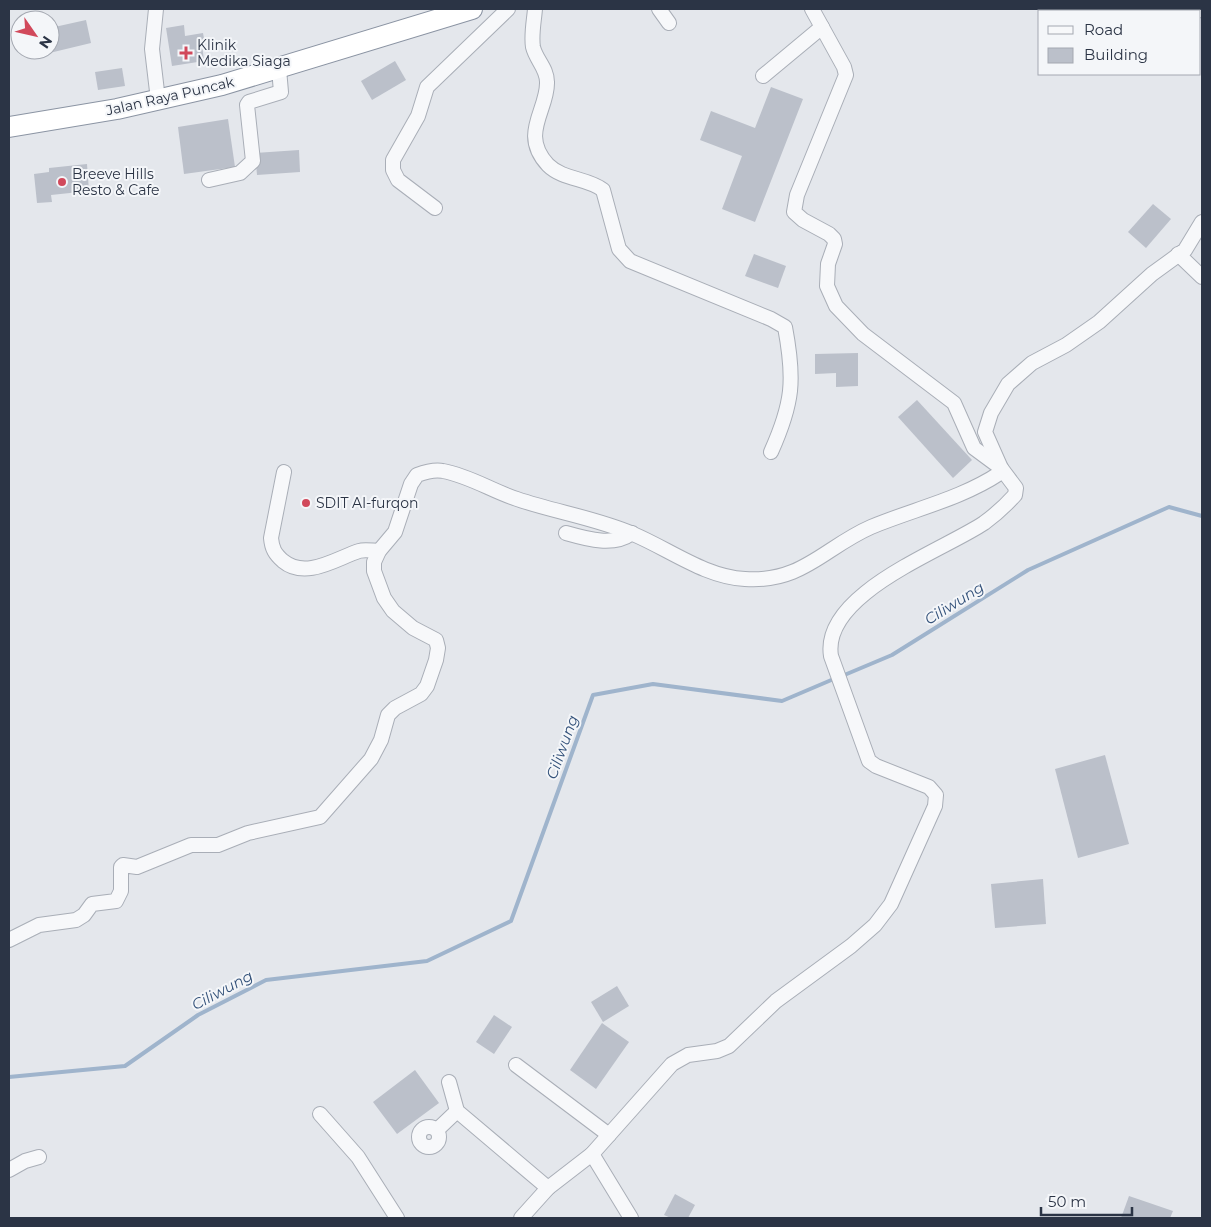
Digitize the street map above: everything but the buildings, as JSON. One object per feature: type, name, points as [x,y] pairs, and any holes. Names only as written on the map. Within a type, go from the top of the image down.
[{"type":"highway","name":"Jalan Raya Puncak","points":[[9,127],[158,100],[279,69],[472,9]]},
{"type":"street","points":[[156,9],[152,49],[158,100]]},
{"type":"street","points":[[435,208],[398,180],[393,170],[392,160],[418,116],[427,88],[508,9]]},
{"type":"street","points":[[535,9],[533,47],[547,80],[547,88],[537,117],[536,136],[546,162],[561,174],[603,190],[619,249],[630,260],[771,319],[785,327],[792,371],[786,418],[771,452]]},
{"type":"street","points":[[659,9],[669,23]]},
{"type":"street","points":[[812,9],[844,66],[846,75],[797,195],[794,212],[803,220],[829,234],[835,241],[828,264],[827,286],[836,306],[864,334],[954,403],[974,448],[1001,468]]},
{"type":"street","points":[[763,76],[822,28]]},
{"type":"street","points":[[209,180],[240,174],[253,161],[247,105],[249,102],[280,92],[282,89],[279,69]]},
{"type":"street","points":[[521,1218],[548,1188],[592,1154],[672,1064],[688,1056],[716,1051],[729,1046],[776,1001],[852,946],[885,914],[937,798],[935,791],[929,787],[876,766],[869,761],[831,656],[830,640],[846,611],[876,585],[902,568],[984,523],[1016,495],[1016,488],[1001,468],[985,432],[991,413],[1008,384],[1032,363],[1066,345],[1099,322],[1152,274],[1188,247],[1202,222]]},
{"type":"street","points":[[1178,254],[1202,277]]},
{"type":"street","points":[[9,940],[40,925],[76,920],[84,915],[92,904],[116,901],[121,891],[121,867],[123,864],[137,867],[191,845],[218,845],[267,828],[313,820],[327,811],[371,759],[381,740],[388,714],[424,690],[436,660],[438,644],[436,640],[402,620],[384,598],[374,571],[374,562],[378,551],[395,532],[412,481],[423,473],[435,471],[464,476],[516,499],[565,511],[632,534],[722,575],[746,580],[778,576],[814,563],[869,528],[966,492],[997,475],[1001,468]]},
{"type":"street","points":[[284,472],[271,538],[272,548],[286,563],[297,569],[320,566],[361,550],[378,551]]},
{"type":"street","points":[[566,533],[605,541],[620,540],[632,534]]},
{"type":"street","points":[[516,1065],[609,1134]]},
{"type":"street","points":[[449,1082],[457,1111],[548,1188]]},
{"type":"street","points":[[437,1130],[457,1111]]},
{"type":"street","points":[[320,1114],[358,1157],[397,1218]]},
{"type":"street","points":[[592,1154],[631,1218]]},
{"type":"street","points":[[9,1170],[25,1161],[39,1157]]},
{"type":"waterway","name":"Ciliwung","points":[[842,676],[892,655],[1028,570],[1169,507],[1202,516]]},
{"type":"waterway","name":"Ciliwung","points":[[9,1077],[125,1066],[198,1015],[266,980],[427,961],[511,921],[593,695],[653,684],[782,701],[836,678]]},
{"type":"place","name":"Klinik Medika Siaga","points":[[186,53]]},
{"type":"place","name":"Breeve Hills Resto & Cafe","points":[[62,182]]},
{"type":"place","name":"SDIT Al-furqon","points":[[306,503]]}]
